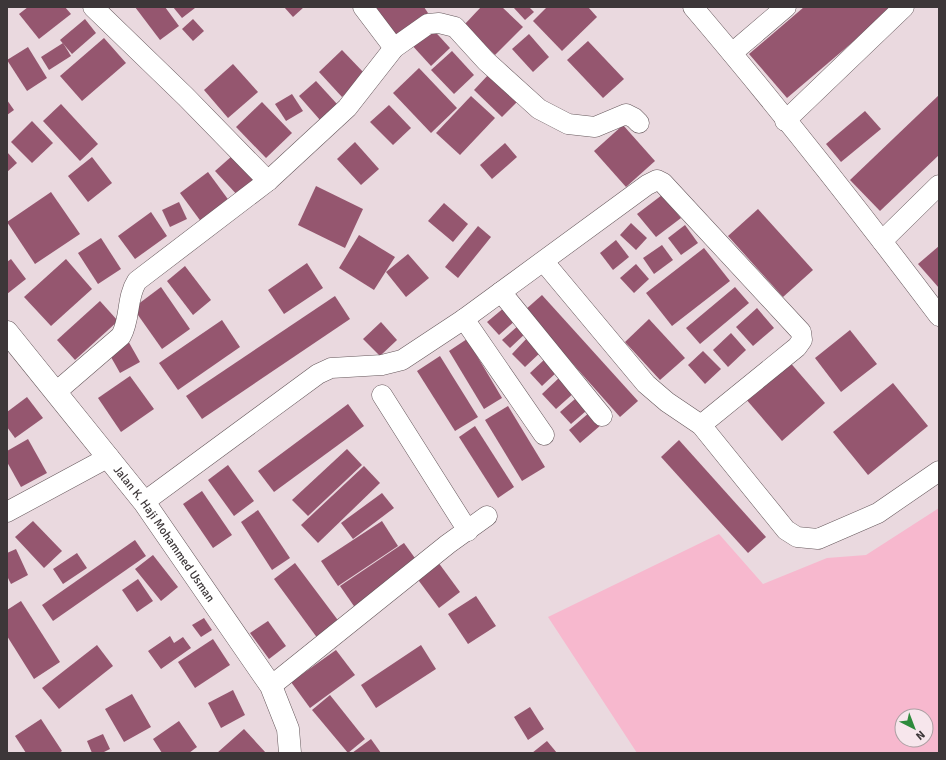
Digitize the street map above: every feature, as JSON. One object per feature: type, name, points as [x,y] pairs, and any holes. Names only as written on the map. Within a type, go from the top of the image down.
[{"type":"street","points":[[93,7],[186,97],[268,181]]},
{"type":"street","points":[[363,7],[394,48]]},
{"type":"street","points":[[56,392],[121,336],[126,327],[132,290],[137,281],[268,181],[347,108],[394,48],[428,24],[445,7]]},
{"type":"street","points":[[693,7],[732,53],[882,241],[939,316]]},
{"type":"street","points":[[732,53],[786,7]]},
{"type":"street","points":[[786,121],[904,7]]},
{"type":"street","points":[[428,24],[440,23],[454,27],[486,61],[539,109],[568,124],[595,127],[626,114],[634,118],[639,123]]},
{"type":"street","points":[[144,502],[318,374],[331,368],[382,366],[402,360],[464,319],[544,262],[647,185],[657,180],[663,183],[801,332],[802,340],[797,347],[701,425]]},
{"type":"street","points":[[882,241],[939,186]]},
{"type":"street","points":[[544,262],[646,384],[667,402],[701,425],[786,530],[797,537],[818,539],[878,513],[939,472]]},
{"type":"street","points":[[501,292],[602,416]]},
{"type":"street","points":[[464,319],[544,434]]},
{"type":"street","name":"Jalan K. Haji Mohammed Usman","points":[[7,332],[144,502],[271,686],[288,729],[290,753]]},
{"type":"street","points":[[382,395],[468,531]]},
{"type":"street","points":[[7,512],[109,458]]},
{"type":"street","points":[[271,686],[448,544],[487,516]]},
{"type":"shaded area","points":[[939,508],[939,753],[637,753],[548,617],[719,534],[763,584],[827,558],[866,555]]},
{"type":"building","points":[[28,7],[65,7],[71,14],[39,39],[19,14]]},
{"type":"building","points":[[135,7],[165,7],[179,26],[160,40]]},
{"type":"building","points":[[173,7],[194,7],[195,8],[182,18]]},
{"type":"building","points":[[284,7],[304,7],[293,17]]},
{"type":"building","points":[[373,7],[424,7],[428,13],[390,39]]},
{"type":"building","points":[[481,7],[502,7],[523,27],[495,55],[464,25]]},
{"type":"building","points":[[513,7],[529,7],[534,12],[525,20]]},
{"type":"building","points":[[547,7],[588,7],[597,17],[562,51],[533,21]]},
{"type":"building","points":[[804,7],[894,7],[787,98],[749,54]]},
{"type":"building","points":[[85,19],[96,33],[72,54],[60,40]]},
{"type":"building","points":[[193,19],[204,31],[193,41],[182,29]]},
{"type":"building","points":[[429,25],[450,48],[431,66],[410,43]]},
{"type":"building","points":[[529,34],[549,57],[533,72],[512,49]]},
{"type":"building","points":[[104,38],[126,63],[82,101],[60,76]]},
{"type":"building","points":[[588,41],[624,79],[603,98],[567,60]]},
{"type":"building","points":[[63,43],[71,56],[49,70],[41,57]]},
{"type":"building","points":[[28,47],[47,78],[27,91],[7,60]]},
{"type":"building","points":[[342,50],[366,75],[342,97],[319,72]]},
{"type":"building","points":[[452,51],[474,75],[454,94],[431,70]]},
{"type":"building","points":[[233,64],[258,92],[228,118],[204,90]]},
{"type":"building","points":[[419,68],[457,108],[431,133],[393,93]]},
{"type":"building","points":[[489,74],[517,102],[502,117],[474,90]]},
{"type":"building","points":[[316,81],[337,104],[320,120],[299,96]]},
{"type":"building","points":[[292,94],[303,111],[286,121],[275,104]]},
{"type":"building","points":[[939,95],[939,155],[880,211],[850,180]]},
{"type":"building","points":[[471,96],[495,118],[460,155],[436,133]]},
{"type":"building","points":[[7,100],[14,110],[7,115]]},
{"type":"building","points":[[262,102],[292,133],[266,158],[236,127]]},
{"type":"building","points":[[61,104],[98,144],[80,161],[43,121]]},
{"type":"building","points":[[389,105],[411,128],[393,145],[370,122]]},
{"type":"building","points":[[865,111],[881,129],[841,162],[826,144]]},
{"type":"building","points":[[32,121],[53,143],[32,163],[11,142]]},
{"type":"building","points":[[623,125],[655,161],[626,187],[594,151]]},
{"type":"building","points":[[355,142],[379,169],[361,185],[337,159]]},
{"type":"building","points":[[505,143],[517,157],[492,179],[480,165]]},
{"type":"building","points":[[7,152],[17,163],[7,172]]},
{"type":"building","points":[[232,156],[257,182],[240,198],[215,171]]},
{"type":"building","points":[[92,157],[112,183],[88,202],[68,176]]},
{"type":"building","points":[[208,172],[230,202],[202,223],[180,193]]},
{"type":"building","points":[[316,186],[363,209],[345,248],[298,225]]},
{"type":"building","points":[[51,192],[80,234],[35,264],[7,222]]},
{"type":"building","points":[[662,195],[681,218],[656,237],[637,214]]},
{"type":"building","points":[[179,202],[187,219],[170,227],[162,210]]},
{"type":"building","points":[[444,203],[468,224],[453,242],[428,221]]},
{"type":"building","points":[[758,209],[813,270],[783,297],[728,236]]},
{"type":"building","points":[[151,212],[167,236],[135,259],[118,236]]},
{"type":"building","points":[[631,223],[647,238],[636,250],[620,235]]},
{"type":"building","points":[[685,225],[698,243],[681,255],[668,238]]},
{"type":"building","points":[[478,226],[491,237],[458,278],[445,267]]},
{"type":"building","points":[[359,235],[395,257],[374,290],[339,268]]},
{"type":"building","points":[[101,238],[121,269],[98,284],[78,253]]},
{"type":"building","points":[[616,240],[629,257],[613,270],[600,253]]},
{"type":"building","points":[[662,245],[673,260],[654,274],[643,258]]},
{"type":"building","points":[[939,246],[939,288],[918,264]]},
{"type":"building","points":[[704,248],[730,281],[672,326],[646,293]]},
{"type":"building","points":[[408,254],[429,278],[406,297],[386,272]]},
{"type":"building","points":[[11,259],[26,279],[7,294],[7,262]]},
{"type":"building","points":[[66,259],[92,289],[51,326],[24,297]]},
{"type":"building","points":[[307,263],[323,288],[284,314],[268,290]]},
{"type":"building","points":[[636,264],[649,279],[634,293],[620,278]]},
{"type":"building","points":[[185,266],[211,300],[193,315],[167,281]]},
{"type":"building","points":[[161,287],[190,329],[162,349],[133,308]]},
{"type":"building","points":[[735,287],[749,303],[700,344],[686,328]]},
{"type":"building","points":[[542,295],[638,401],[620,417],[525,310]]},
{"type":"building","points":[[335,296],[350,319],[202,419],[186,396]]},
{"type":"building","points":[[100,301],[118,321],[75,360],[57,340]]},
{"type":"building","points":[[505,307],[516,320],[499,335],[487,322]]},
{"type":"building","points":[[757,308],[774,328],[753,346],[736,327]]},
{"type":"building","points":[[649,319],[685,358],[660,380],[625,342]]},
{"type":"building","points":[[222,320],[240,347],[178,390],[159,363]]},
{"type":"building","points":[[381,322],[397,340],[380,356],[363,339]]},
{"type":"building","points":[[520,324],[527,332],[510,348],[502,340]]},
{"type":"building","points":[[850,330],[877,364],[841,392],[815,358]]},
{"type":"building","points":[[731,333],[746,350],[728,367],[713,350]]},
{"type":"building","points":[[528,337],[542,351],[525,367],[512,354]]},
{"type":"building","points":[[127,339],[140,362],[120,373],[107,350]]},
{"type":"building","points":[[467,339],[502,398],[484,409],[449,351]]},
{"type":"building","points":[[703,351],[721,369],[705,384],[688,365]]},
{"type":"building","points":[[440,356],[478,417],[455,431],[417,371]]},
{"type":"building","points":[[546,358],[558,371],[542,386],[530,373]]},
{"type":"building","points":[[788,360],[825,403],[782,441],[745,398]]},
{"type":"building","points":[[130,376],[154,409],[121,432],[98,398]]},
{"type":"building","points":[[561,376],[575,392],[556,409],[542,394]]},
{"type":"building","points":[[893,383],[928,426],[868,475],[833,432]]},
{"type":"building","points":[[27,397],[43,418],[15,438],[7,427],[7,412]]},
{"type":"building","points":[[575,399],[586,411],[571,424],[560,412]]},
{"type":"building","points":[[348,404],[364,426],[274,492],[258,471]]},
{"type":"building","points":[[508,406],[545,467],[522,481],[485,420]]},
{"type":"building","points":[[590,412],[601,425],[580,443],[569,430]]},
{"type":"building","points":[[475,426],[514,487],[498,498],[459,437]]},
{"type":"building","points":[[28,439],[47,473],[21,487],[7,462],[7,451]]},
{"type":"building","points":[[679,440],[766,537],[748,553],[661,457]]},
{"type":"building","points":[[347,449],[362,465],[308,516],[292,500]]},
{"type":"building","points":[[228,465],[254,501],[234,516],[208,480]]},
{"type":"building","points":[[364,466],[380,483],[318,543],[301,525]]},
{"type":"building","points":[[202,491],[232,535],[213,548],[183,504]]},
{"type":"building","points":[[382,493],[394,508],[353,539],[341,523]]},
{"type":"building","points":[[258,510],[290,558],[272,570],[241,522]]},
{"type":"building","points":[[33,521],[62,551],[44,568],[15,537]]},
{"type":"building","points":[[382,521],[398,546],[338,586],[321,561]]},
{"type":"building","points":[[135,540],[146,556],[53,621],[42,605]]},
{"type":"building","points":[[404,543],[420,565],[356,609],[340,586]]},
{"type":"building","points":[[16,549],[28,575],[11,584],[7,576],[7,553]]},
{"type":"building","points":[[77,553],[87,568],[63,584],[53,569]]},
{"type":"building","points":[[153,555],[178,587],[161,601],[135,569]]},
{"type":"building","points":[[438,562],[460,592],[439,608],[416,577]]},
{"type":"building","points":[[295,563],[343,627],[321,643],[274,579]]},
{"type":"building","points":[[138,579],[153,601],[137,612],[122,590]]},
{"type":"building","points":[[476,596],[496,626],[468,644],[448,614]]},
{"type":"building","points":[[21,601],[60,662],[34,679],[7,636],[7,610]]},
{"type":"building","points":[[204,618],[212,630],[201,637],[192,625]]},
{"type":"building","points":[[268,621],[286,646],[269,659],[250,633]]},
{"type":"building","points":[[170,636],[174,643],[183,637],[191,648],[161,669],[148,651]]},
{"type":"building","points":[[213,639],[230,665],[195,688],[178,662]]},
{"type":"building","points":[[97,645],[113,666],[59,709],[42,688]]},
{"type":"building","points":[[421,645],[436,669],[376,708],[361,685]]},
{"type":"building","points":[[336,650],[355,675],[310,708],[291,682]]},
{"type":"building","points":[[233,690],[245,715],[221,728],[208,703]]},
{"type":"building","points":[[132,694],[151,727],[124,742],[105,709]]},
{"type":"building","points":[[330,695],[365,739],[348,753],[312,710]]},
{"type":"building","points":[[530,707],[544,729],[528,740],[514,717]]},
{"type":"building","points":[[41,719],[62,751],[59,753],[26,753],[15,736]]},
{"type":"building","points":[[179,721],[197,747],[189,753],[162,753],[153,739]]},
{"type":"building","points":[[244,729],[266,753],[217,753]]},
{"type":"building","points":[[103,734],[110,749],[102,753],[92,753],[87,741]]},
{"type":"building","points":[[371,739],[381,753],[352,753]]},
{"type":"building","points":[[547,741],[557,753],[532,753]]}]
